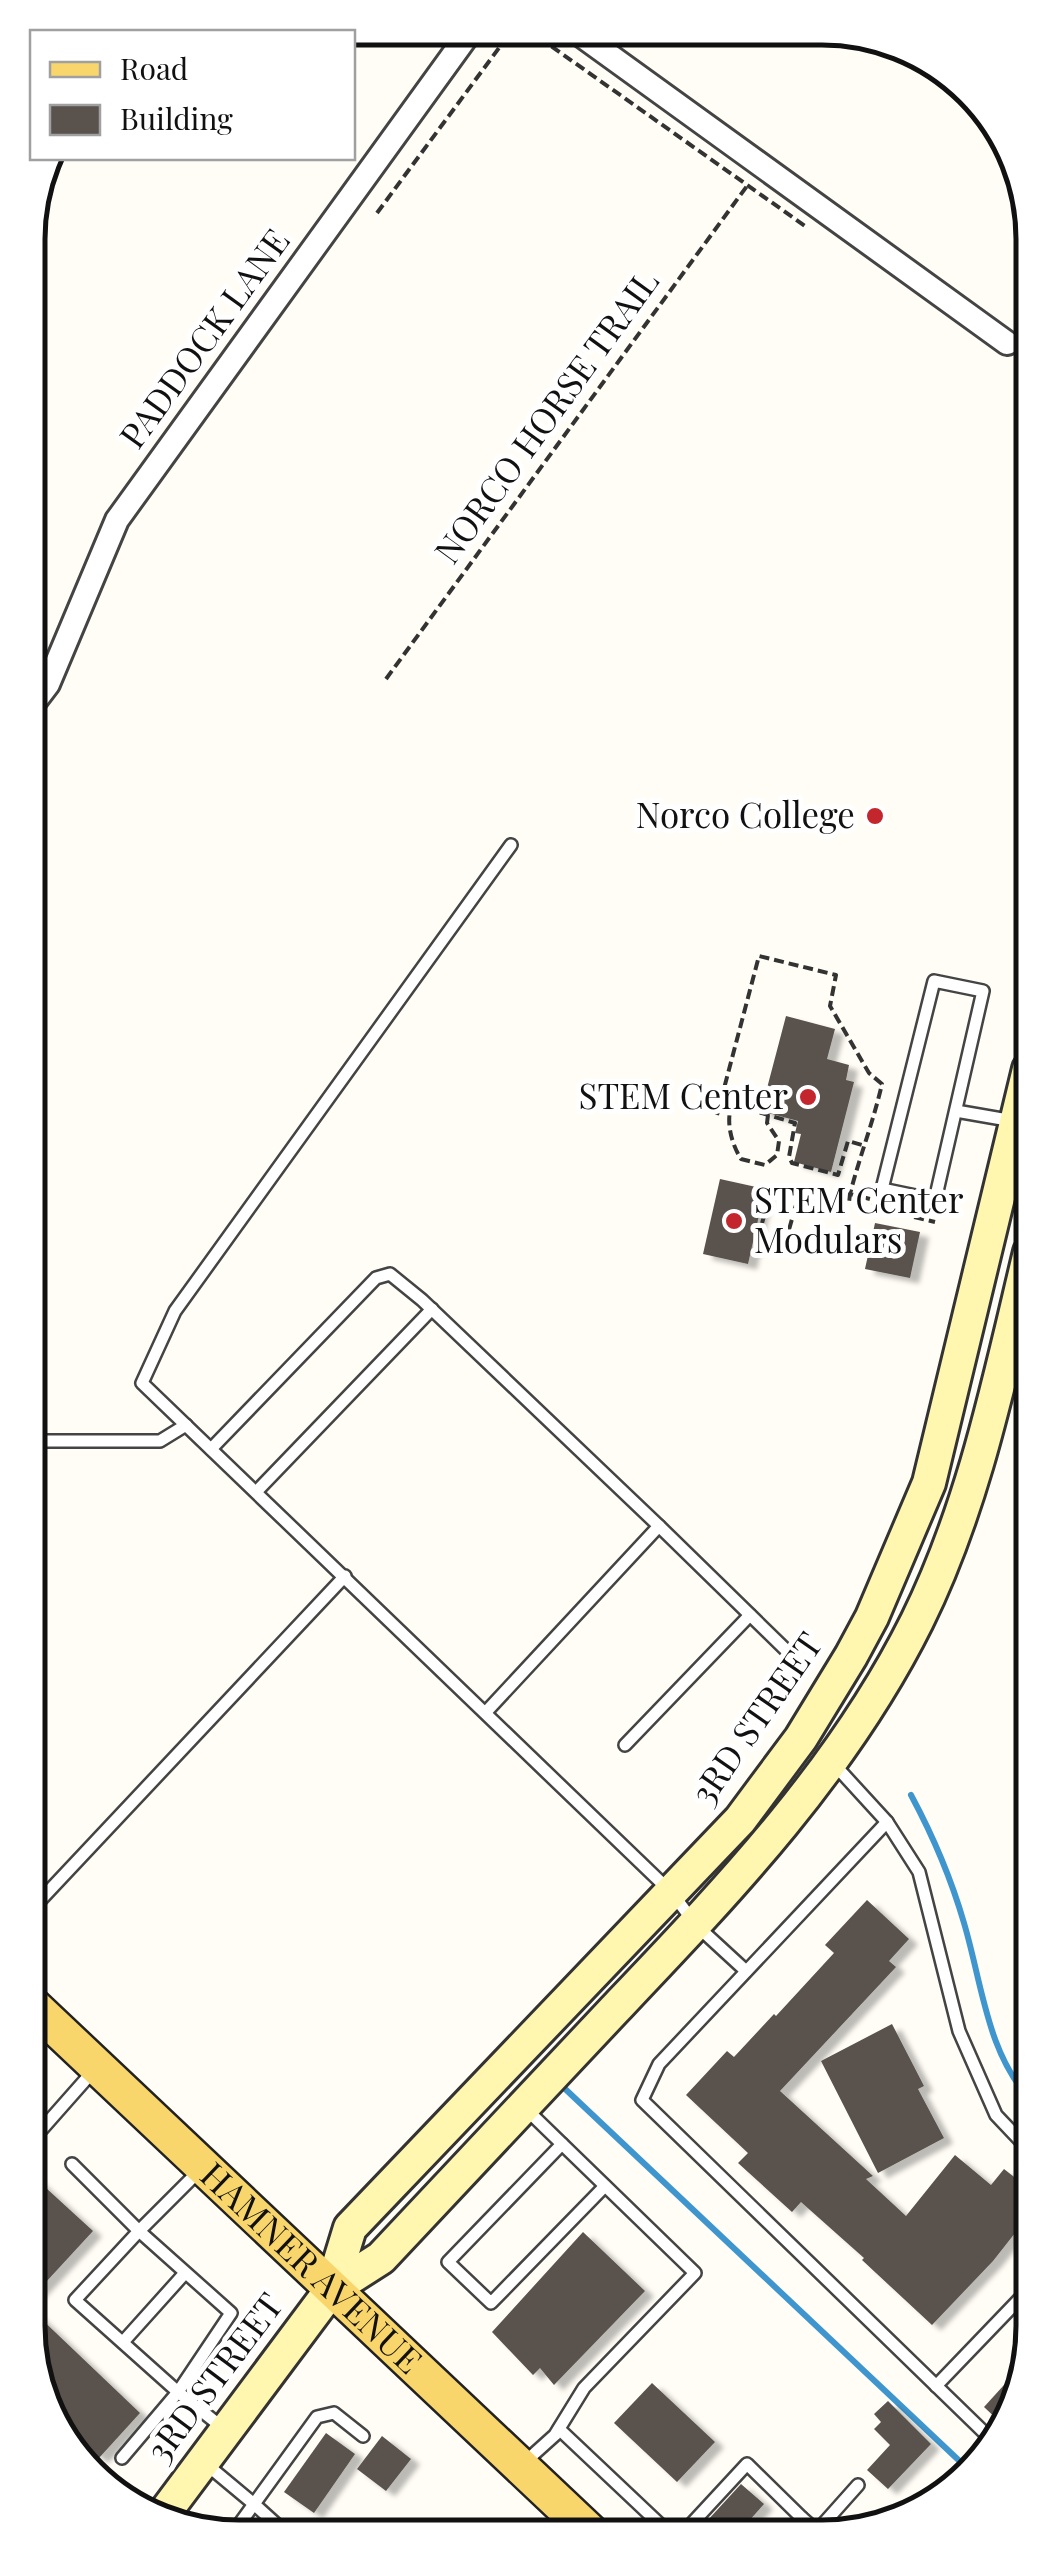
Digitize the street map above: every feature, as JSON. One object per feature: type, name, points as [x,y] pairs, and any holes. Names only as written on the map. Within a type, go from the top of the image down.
[{"type":"main road","name":"HAMNER AVENUE","points":[[45,2023],[97,2066],[577,2520]]},
{"type":"street","name":"PADDOCK LANE","points":[[45,688],[117,520],[460,45]]},
{"type":"street","points":[[595,45],[1008,343]]},
{"type":"street","name":"3RD STREET","points":[[169,2507],[331,2290],[350,2228],[740,1820],[801,1738],[872,1617],[928,1483],[1016,1127]]},
{"type":"street","name":"3RD STREET","points":[[331,2290],[381,2258],[696,1924],[832,1763],[886,1680],[918,1618],[958,1521],[991,1414],[1016,1310]]},
{"type":"lane","points":[[512,845],[175,1311],[142,1383],[672,1893],[696,1924],[746,1971]]},
{"type":"lane","points":[[934,981],[983,991],[956,1110],[935,1200],[882,1189],[934,981]]},
{"type":"lane","points":[[956,1110],[1002,1119],[1016,1127]]},
{"type":"lane","points":[[211,1449],[376,1278],[390,1274],[432,1309],[787,1651]]},
{"type":"lane","points":[[256,1492],[432,1309]]},
{"type":"lane","points":[[45,1442],[160,1442],[186,1426]]},
{"type":"lane","points":[[486,1712],[660,1526]]},
{"type":"lane","points":[[45,1895],[345,1576]]},
{"type":"lane","points":[[625,1745],[750,1615]]},
{"type":"lane","points":[[832,1763],[887,1822],[918,1872],[959,2031],[996,2115],[1016,2136]]},
{"type":"lane","points":[[887,1822],[659,2064],[642,2100],[984,2432]]},
{"type":"lane","points":[[45,2126],[97,2066]]},
{"type":"lane","points":[[521,2466],[558,2428],[584,2388],[696,2273],[523,2106]]},
{"type":"lane","points":[[562,2144],[448,2262],[462,2276],[492,2303],[605,2186]]},
{"type":"lane","points":[[72,2164],[139,2232],[230,2313],[178,2392],[122,2458]]},
{"type":"lane","points":[[203,2166],[75,2300],[226,2430]]},
{"type":"lane","points":[[123,2342],[185,2273]]},
{"type":"lane","points":[[936,2386],[1016,2303]]},
{"type":"lane","points":[[243,2520],[317,2417],[334,2413],[363,2436]]},
{"type":"lane","points":[[558,2428],[654,2520]]},
{"type":"lane","points":[[203,2461],[272,2520]]},
{"type":"lane","points":[[695,2520],[747,2464],[804,2520]]},
{"type":"lane","points":[[827,2520],[858,2485]]},
{"type":"path","points":[[377,213],[501,45]]},
{"type":"path","name":"NORCO HORSE TRAIL","points":[[386,679],[747,186]]},
{"type":"path","points":[[717,1115],[759,956],[836,976],[830,1006],[870,1073],[882,1084],[849,1202],[773,1184],[760,1234],[786,1240],[800,1191]]},
{"type":"path","points":[[768,1115],[767,1124],[779,1140],[776,1155],[765,1165],[741,1159],[728,1116],[733,1098],[748,1088],[758,1099],[758,1112],[796,1123],[788,1158],[792,1163],[838,1174],[848,1141],[862,1145]]},
{"type":"path","points":[[850,1194],[870,1199],[881,1210],[934,1222]]},
{"type":"building","name":"STEM Center","points":[[786,1016],[835,1029],[827,1059],[849,1065],[846,1080],[854,1082],[831,1172],[794,1162],[801,1134],[795,1133],[798,1121],[761,1111]]},
{"type":"building","name":"STEM Center Modulars","points":[[720,1179],[765,1189],[748,1264],[703,1254]]},
{"type":"building","name":"STEM Center Modulars","points":[[875,1223],[920,1232],[910,1278],[865,1269]]},
{"type":"building","points":[[867,1900],[909,1939],[889,1961],[896,1967],[780,2091],[873,2176],[866,2179],[906,2216],[955,2155],[991,2185],[1004,2169],[1016,2179],[1016,2232],[932,2325],[801,2202],[792,2212],[738,2163],[748,2153],[686,2095],[727,2051],[734,2057],[776,2016],[834,1953],[825,1945]]},
{"type":"building","points":[[892,2024],[924,2086],[918,2089],[944,2138],[878,2173],[821,2061]]},
{"type":"building","points":[[45,2187],[93,2231],[45,2283]]},
{"type":"building","points":[[583,2232],[645,2291],[554,2385],[540,2368],[533,2375],[492,2332]]},
{"type":"building","points":[[45,2322],[140,2413],[99,2458],[85,2444],[60,2400],[47,2351]]},
{"type":"building","points":[[1008,2382],[993,2416],[984,2407]]},
{"type":"building","points":[[652,2383],[715,2442],[677,2482],[614,2423]]},
{"type":"building","points":[[888,2401],[931,2444],[888,2489],[867,2470],[890,2445],[874,2429],[881,2422],[874,2414]]},
{"type":"building","points":[[326,2433],[355,2454],[314,2513],[284,2492]]},
{"type":"building","points":[[382,2436],[411,2459],[386,2491],[357,2469]]},
{"type":"building","points":[[741,2484],[764,2504],[750,2520],[708,2520]]},
{"type":"waterway","points":[[911,1795],[953,1890],[995,2040],[1016,2081]]},
{"type":"waterway","points":[[562,2086],[960,2462]]},
{"type":"place","name":"Norco College","points":[[875,816]]},
{"type":"place","name":"STEM Center","points":[[808,1097]]},
{"type":"place","name":"STEM Center Modulars","points":[[734,1221]]}]
